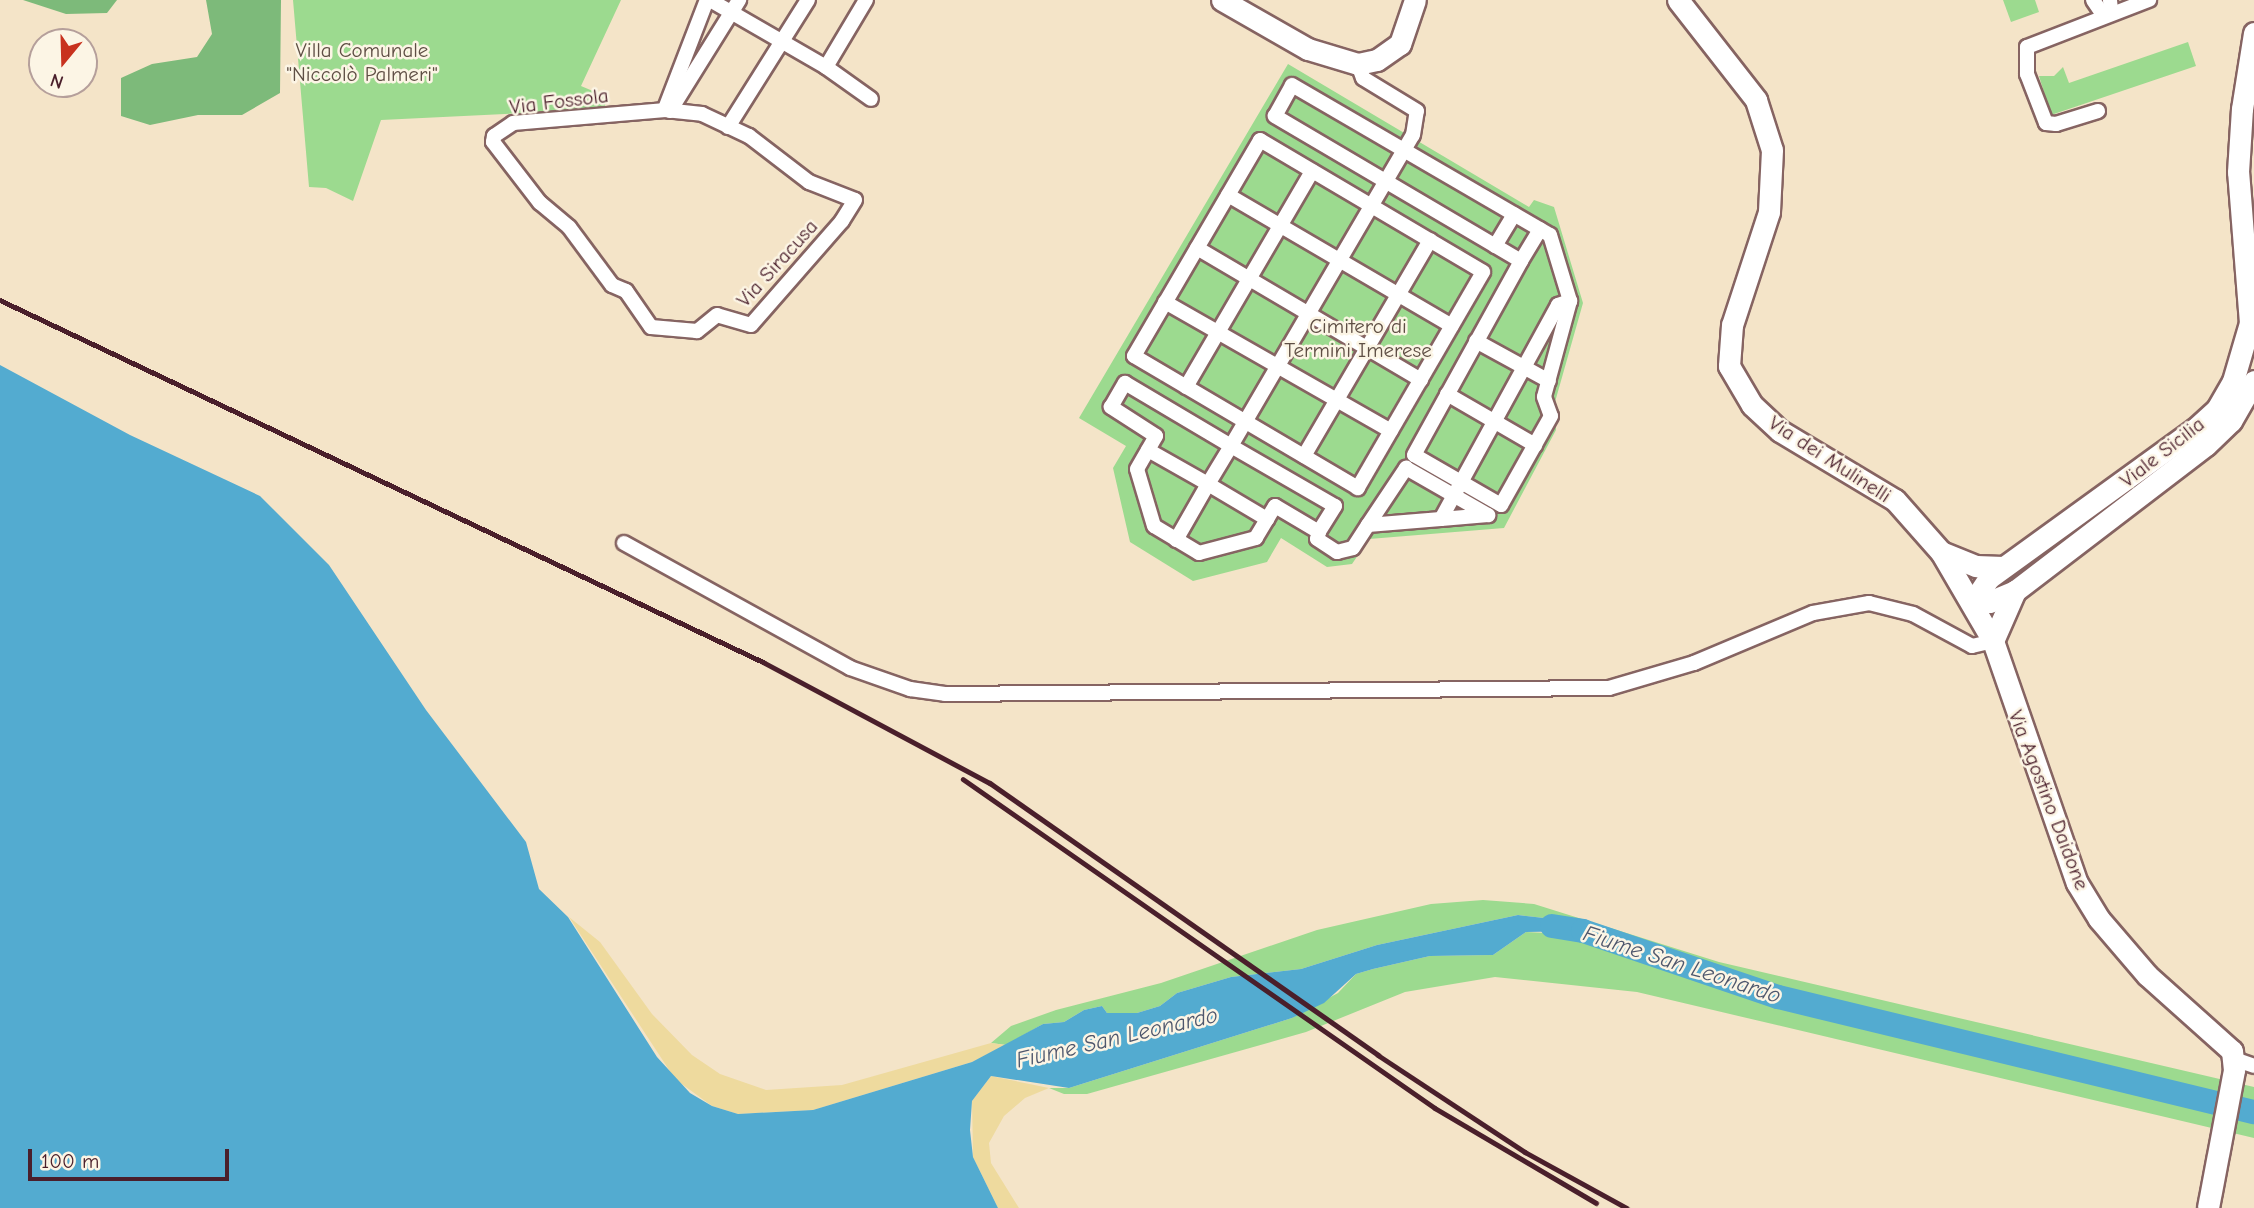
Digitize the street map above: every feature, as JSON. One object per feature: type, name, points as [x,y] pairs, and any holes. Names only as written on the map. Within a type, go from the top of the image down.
[{"type":"main road","points":[[1222,0],[1298,44],[1367,62],[1405,37],[1415,0]]},
{"type":"main road","name":"Via dei Mulinelli","points":[[1678,0],[1756,100],[1772,150],[1769,212],[1727,347],[1734,377],[1752,405],[1780,431],[1895,500],[1941,552],[1972,603]]},
{"type":"main road","name":"Viale Sicilia","points":[[1972,603],[1989,578],[2003,567],[2194,429],[2217,409],[2234,381],[2250,323],[2238,173],[2254,33]]},
{"type":"main road","name":"Viale Sicilia","points":[[2015,591],[2206,445],[2231,421],[2254,381]]},
{"type":"main road","points":[[1941,552],[1976,566],[2003,567]]},
{"type":"main road","points":[[1972,603],[1989,602],[2015,591]]},
{"type":"main road","points":[[1993,641],[2015,591]]},
{"type":"main road","name":"Via Agostino Daidone","points":[[1972,603],[1993,641],[2077,883],[2099,919],[2147,975],[2225,1041],[2240,1065]]},
{"type":"main road","points":[[2208,1208],[2240,1065]]},
{"type":"street","points":[[667,111],[709,0],[735,6],[871,99]]},
{"type":"street","points":[[667,111],[702,114],[729,127],[808,0]]},
{"type":"street","points":[[826,67],[866,0]]},
{"type":"street","points":[[2093,0],[2097,12],[2108,7],[2149,0]]},
{"type":"street","points":[[667,111],[735,6]]},
{"type":"street","points":[[2098,111],[2056,124],[2046,123],[2027,74],[2027,50],[2031,43],[2108,7]]},
{"type":"street","points":[[1176,540],[1404,151],[1417,111],[1363,78],[1367,62]]},
{"type":"street","points":[[1521,261],[1275,116],[1292,85],[1404,151],[1514,214],[1540,229],[1550,235],[1570,301],[1544,397],[1551,416],[1501,505],[1414,455],[1540,229]]},
{"type":"street","name":"Via Fossola","points":[[667,111],[513,123],[494,136],[494,142],[540,204],[569,227],[612,285],[626,291],[651,327],[697,331],[717,315]]},
{"type":"street","name":"Via Siracusa","points":[[717,315],[755,323],[855,200],[809,182],[729,127]]},
{"type":"street","points":[[1260,140],[1483,272],[1358,488],[1134,356],[1228,195],[1260,140]]},
{"type":"street","points":[[1186,387],[1312,171]]},
{"type":"street","points":[[1228,195],[1452,326]]},
{"type":"street","points":[[1495,246],[1514,214]]},
{"type":"street","points":[[1304,456],[1430,240]]},
{"type":"street","points":[[1197,248],[1421,380]]},
{"type":"street","points":[[1441,519],[1559,305],[1570,301]]},
{"type":"street","points":[[1166,302],[1391,431]]},
{"type":"street","points":[[1476,341],[1549,381]]},
{"type":"street","points":[[1319,532],[1275,506],[1256,538],[1199,553],[1154,526],[1137,468],[1156,436],[1111,407],[1125,383],[1335,506],[1317,539],[1337,552],[1353,548],[1368,525],[1406,468],[1488,515],[1368,525]]},
{"type":"street","points":[[1447,394],[1535,445]]},
{"type":"street","points":[[1148,450],[1267,519]]},
{"type":"street","points":[[624,544],[850,668],[911,689],[945,694],[1609,688],[1694,663],[1823,610],[1869,603],[1913,614],[1972,646],[1993,641]]},
{"type":"green space","points":[[23,0],[117,0],[107,13],[66,14]]},
{"type":"green space","points":[[206,0],[281,0],[280,93],[242,115],[198,115],[150,125],[121,116],[121,78],[152,64],[197,57],[212,34]]},
{"type":"green space","name":"Villa Comunale \"Niccolò Palmeri\"","points":[[293,0],[621,0],[581,86],[607,97],[604,109],[381,120],[353,201],[326,188],[309,187]]},
{"type":"green space","points":[[2003,0],[2035,0],[2039,12],[2011,22]]},
{"type":"green space","points":[[2188,42],[2196,66],[2051,115],[2039,76],[2054,76],[2063,67],[2069,83]]},
{"type":"green space","name":"Cimitero di Termini Imerese","points":[[1288,64],[1529,207],[1534,200],[1554,207],[1583,303],[1555,402],[1556,430],[1504,528],[1369,539],[1352,564],[1327,567],[1281,538],[1267,562],[1193,581],[1130,542],[1113,468],[1126,446],[1079,418]]},
{"type":"green space","points":[[1483,900],[1534,904],[1719,962],[2254,1087],[2254,1138],[1637,992],[1495,977],[1405,992],[1306,1032],[1087,1094],[1064,1094],[1049,1088],[1069,1088],[1292,1018],[1338,993],[1356,974],[1430,956],[1493,955],[1526,932],[1569,934],[1571,921],[1518,915],[1377,945],[1301,969],[1231,977],[1177,993],[1160,1006],[1137,1013],[1107,1013],[1102,1006],[1084,1010],[1064,1022],[1043,1024],[1006,1045],[991,1043],[1011,1026],[1056,1010],[1161,983],[1317,930],[1431,904]]},
{"type":"sand","points":[[569,917],[600,942],[652,1014],[692,1055],[720,1074],[766,1090],[842,1085],[991,1043],[1006,1045],[972,1062],[813,1110],[738,1114],[712,1106],[675,1079]]},
{"type":"sand","points":[[991,1076],[1049,1088],[1025,1098],[1004,1116],[989,1143],[991,1163],[1019,1208],[998,1208],[973,1157],[972,1101]]},
{"type":"water","points":[[0,365],[130,435],[260,496],[329,565],[426,710],[526,842],[539,889],[568,917],[657,1057],[690,1093],[712,1106],[738,1114],[813,1110],[972,1062],[1043,1024],[1064,1022],[1084,1010],[1102,1006],[1107,1013],[1137,1013],[1160,1006],[1177,993],[1231,977],[1301,969],[1377,945],[1518,915],[1571,921],[1583,931],[1526,932],[1493,955],[1430,956],[1356,974],[1324,1003],[1292,1018],[1069,1088],[991,1076],[972,1101],[970,1130],[973,1157],[998,1208],[0,1208]]},
{"type":"waterway","name":"Fiume San Leonardo","points":[[1552,926],[1583,931],[1778,997],[2254,1112]]},
{"type":"railway","points":[[0,300],[763,662],[990,783],[1378,1055],[1525,1152],[1627,1208]]},
{"type":"railway","points":[[963,779],[1435,1108],[1596,1203]]}]
